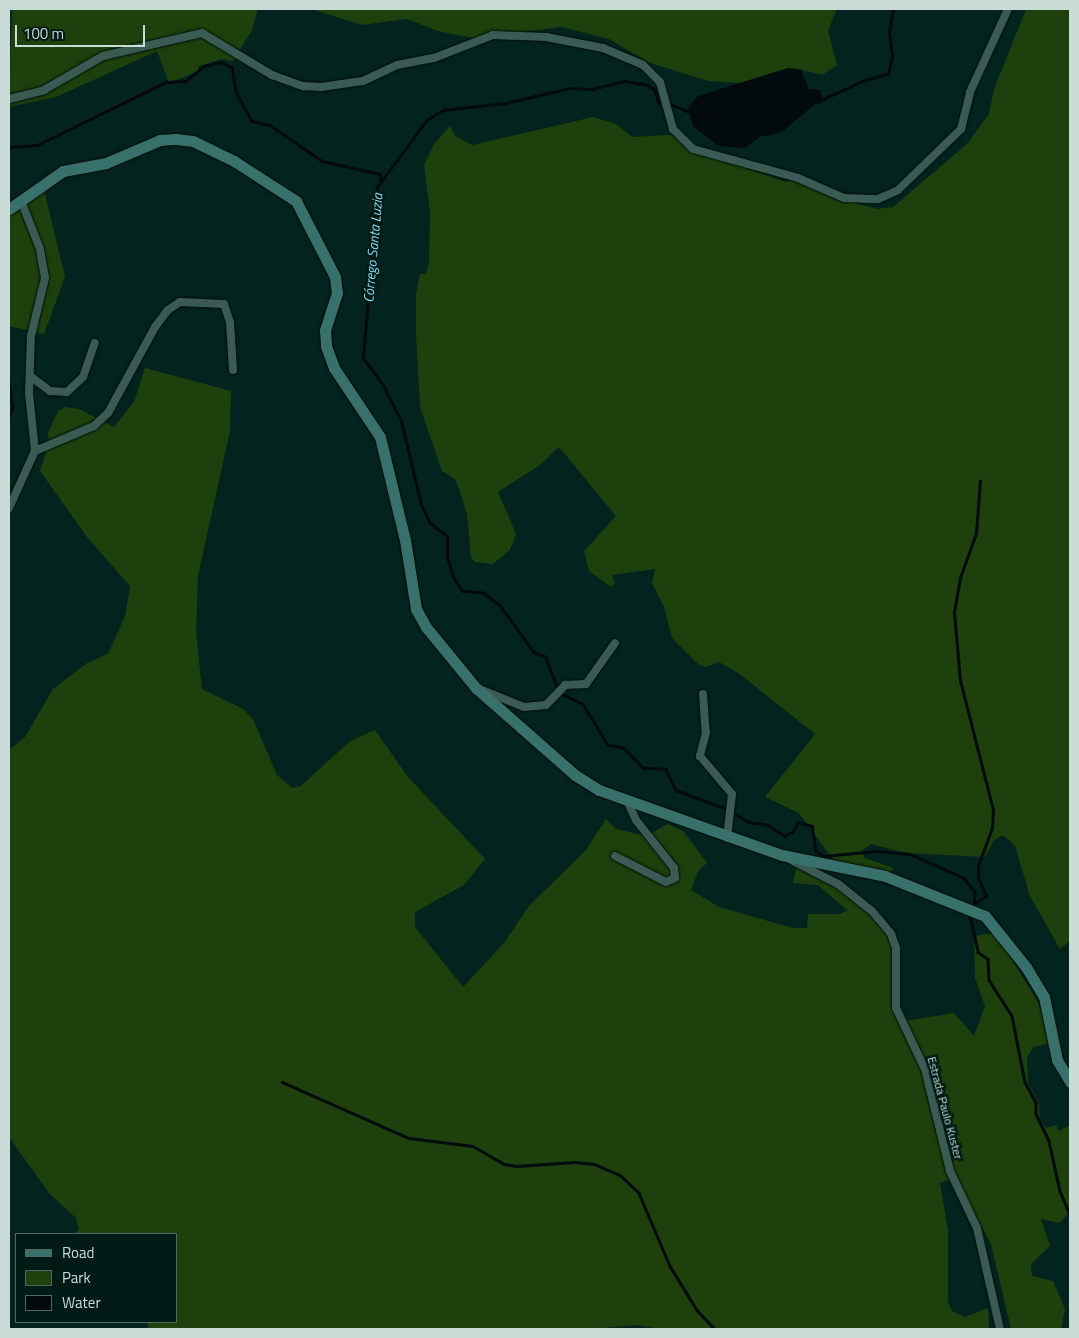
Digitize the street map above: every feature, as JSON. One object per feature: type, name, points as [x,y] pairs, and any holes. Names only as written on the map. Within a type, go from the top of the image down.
[{"type":"street","points":[[9,99],[44,90],[109,54],[158,46],[202,33],[272,75],[303,86],[363,81],[397,65],[434,58],[493,35],[546,37],[603,48],[643,65],[660,82],[673,129],[693,149],[798,178],[844,198],[878,200],[898,190],[961,129],[970,92],[1008,9]]},
{"type":"street","points":[[9,209],[22,203],[63,171],[106,163],[160,140],[176,139],[193,141],[234,161],[296,201],[336,277],[337,293],[325,330],[326,346],[334,368],[380,437],[405,540],[416,609],[426,627],[476,688],[587,784],[727,838],[782,856],[885,876],[964,906],[992,920],[1044,997],[1057,1060],[1070,1082]]},
{"type":"street","points":[[9,508],[35,451],[30,376],[34,316],[45,270],[22,203]]},
{"type":"street","points":[[35,451],[94,426],[108,413],[159,321],[180,302],[224,304],[230,322],[233,370]]},
{"type":"street","points":[[30,376],[50,391],[67,392],[83,377],[95,344]]},
{"type":"street","points":[[476,688],[524,707],[546,705],[564,685],[586,684],[615,643]]},
{"type":"street","points":[[703,694],[706,733],[700,756],[732,794],[727,838]]},
{"type":"street","points":[[615,856],[666,882],[675,878],[674,868],[636,820],[626,799]]},
{"type":"street","name":"Estrada Paulo Kuster","points":[[782,856],[838,884],[872,911],[891,934],[896,948],[896,1008],[925,1069],[950,1171],[977,1228],[1000,1329]]},
{"type":"green space","points":[[12,9],[258,9],[252,30],[233,61],[222,59],[199,66],[198,71],[169,83],[157,51],[56,97],[9,107]]},
{"type":"green space","points":[[311,9],[837,9],[828,31],[837,65],[822,75],[795,68],[740,83],[708,81],[648,62],[609,39],[562,27],[472,38],[438,31],[407,19],[362,25]]},
{"type":"green space","points":[[1026,9],[1070,9],[1070,941],[1060,949],[1030,896],[1015,846],[1003,835],[994,840],[985,857],[906,853],[871,844],[861,851],[865,858],[893,868],[886,882],[832,858],[799,813],[765,797],[815,734],[741,675],[719,662],[706,667],[698,664],[672,638],[664,607],[652,583],[655,569],[612,575],[615,583],[611,587],[589,571],[584,551],[616,516],[559,447],[540,465],[498,492],[516,534],[510,550],[493,564],[475,562],[471,557],[467,514],[460,492],[455,479],[442,471],[420,407],[416,335],[416,293],[420,274],[425,274],[429,265],[430,212],[424,165],[434,144],[450,126],[455,136],[472,145],[593,117],[616,124],[632,137],[684,134],[708,155],[786,182],[802,178],[858,204],[877,209],[893,207],[967,144],[989,114],[994,89]]},
{"type":"green space","points":[[44,190],[65,277],[44,334],[9,326],[9,214],[31,202]]},
{"type":"green space","points":[[145,368],[231,391],[230,431],[198,576],[196,633],[202,689],[243,709],[253,719],[277,775],[292,788],[301,786],[350,741],[375,730],[408,777],[485,859],[464,885],[415,912],[415,927],[463,987],[504,943],[529,906],[586,850],[606,819],[616,829],[646,836],[668,824],[684,832],[707,863],[698,871],[691,890],[719,907],[793,928],[807,928],[808,914],[840,914],[847,910],[818,885],[793,883],[796,869],[811,867],[887,925],[899,954],[900,1009],[906,1021],[954,1013],[974,1036],[985,1006],[975,978],[974,936],[995,933],[1038,1002],[1050,1043],[1034,1047],[1027,1057],[1028,1083],[1039,1104],[1040,1121],[1047,1128],[1056,1125],[1059,1131],[1070,1125],[1069,1213],[1059,1223],[1041,1219],[1050,1246],[1031,1264],[1032,1276],[1053,1281],[1065,1309],[1061,1329],[1011,1329],[991,1244],[956,1179],[950,1179],[940,1183],[948,1231],[948,1302],[952,1311],[965,1317],[988,1308],[989,1329],[659,1329],[636,1325],[593,1329],[149,1329],[147,1323],[178,1323],[178,1233],[75,1233],[79,1229],[76,1218],[49,1193],[9,1137],[9,750],[25,737],[53,689],[87,663],[108,654],[125,616],[130,586],[87,537],[40,471],[49,444],[48,433],[58,411],[65,407],[79,409],[114,427],[134,402]]},
{"type":"water","points":[[788,68],[801,70],[809,89],[820,90],[822,98],[782,132],[760,137],[744,148],[718,146],[693,126],[688,107],[698,96]]},
{"type":"waterway","points":[[817,102],[865,80],[888,74],[892,57],[889,33],[893,9]]},
{"type":"waterway","name":"Córrego Santa Luzia","points":[[9,147],[37,145],[166,82],[186,81],[204,66],[221,62],[232,67],[236,92],[252,121],[270,125],[322,161],[380,174],[381,182]]},
{"type":"waterway","name":"Córrego Santa Luzia","points":[[557,688],[545,657],[534,653],[500,606],[483,593],[462,591],[454,579],[447,558],[447,537],[430,523],[421,505],[401,421],[384,387],[363,358],[377,187],[427,120],[443,110],[505,103],[571,88],[592,89],[624,81],[648,85],[655,90],[659,103]]},
{"type":"waterway","points":[[672,105],[692,113]]},
{"type":"waterway","points":[[9,382],[13,407],[9,418]]},
{"type":"waterway","points":[[975,903],[986,896],[978,878],[978,866],[992,828],[993,810],[960,681],[954,612],[960,578],[976,533],[980,481]]},
{"type":"waterway","name":"Córrego Santa Luzia","points":[[562,694],[583,704],[608,745],[623,747],[643,768],[666,769],[676,790],[727,809]]},
{"type":"waterway","name":"Córrego Santa Luzia","points":[[736,814],[749,822],[768,825],[785,836],[793,831],[798,822],[812,826],[816,851],[824,856],[876,851],[910,854],[964,878],[975,892],[974,905]]},
{"type":"waterway","name":"Córrego Santa Luzia","points":[[970,916],[978,952],[988,959],[989,980],[1012,1016],[1025,1082],[1036,1103],[1036,1114],[1049,1141],[1060,1191],[1070,1214]]},
{"type":"waterway","points":[[282,1082],[409,1138],[473,1146],[504,1164],[516,1166],[575,1162],[594,1164],[620,1175],[639,1193],[670,1266],[697,1310],[715,1329]]}]
